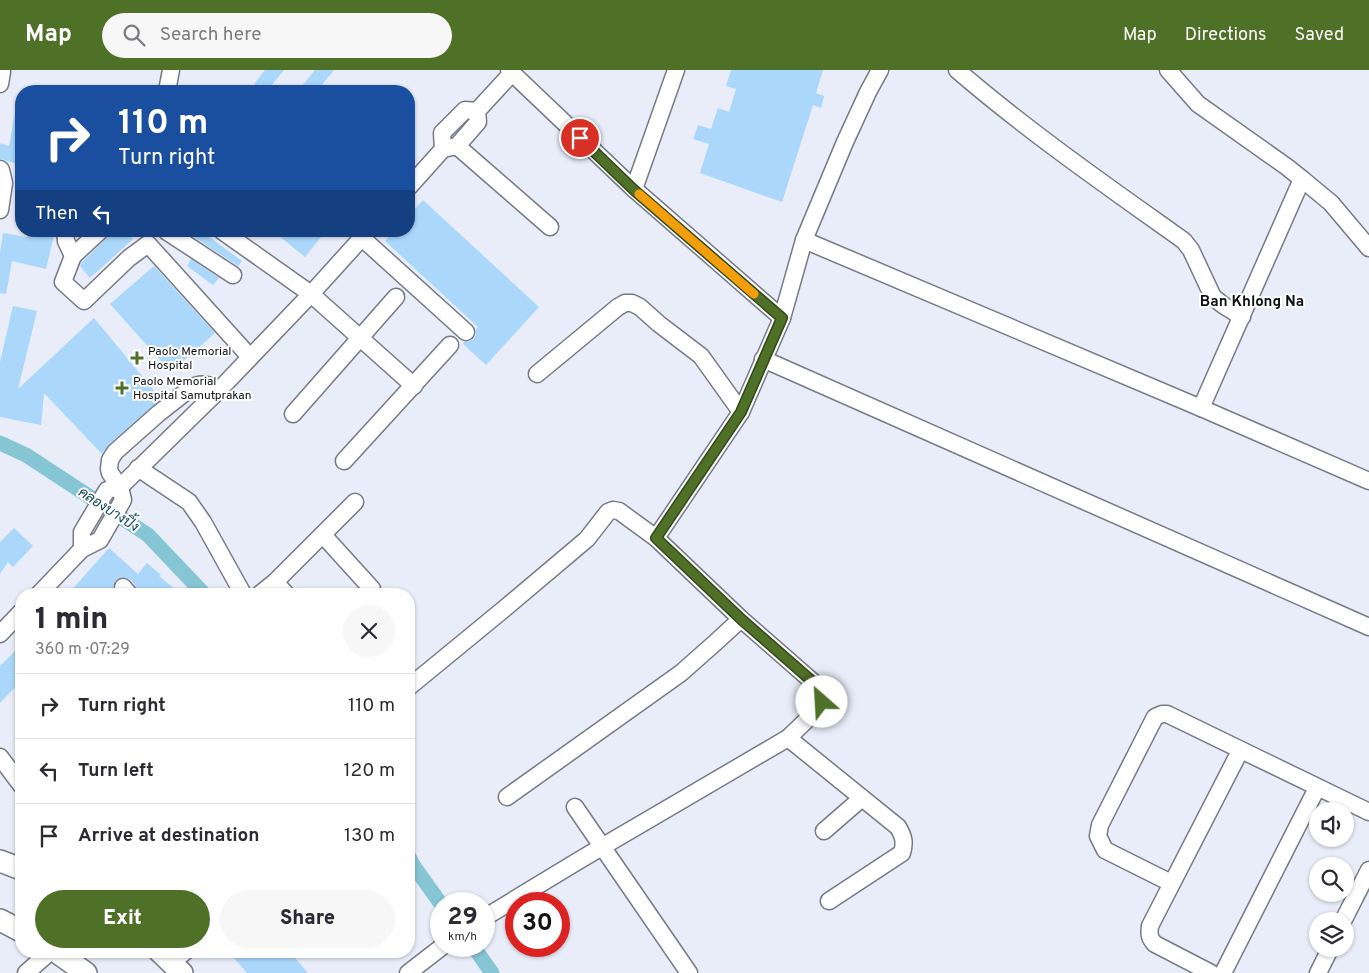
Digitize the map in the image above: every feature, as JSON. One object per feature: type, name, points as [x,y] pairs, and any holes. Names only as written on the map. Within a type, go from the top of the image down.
[{"type":"main road","points":[[0,860],[15,866]]},
{"type":"main road","points":[[0,920],[15,928]]},
{"type":"main road","points":[[63,958],[79,971]]},
{"type":"street","points":[[169,85],[170,70]]},
{"type":"street","points":[[634,190],[676,70]]},
{"type":"street","points":[[656,538],[741,412],[782,318],[804,240],[845,142],[880,70]]},
{"type":"street","points":[[957,70],[1042,139],[1184,241],[1191,250],[1214,297],[1222,306],[1242,317]]},
{"type":"street","points":[[1168,70],[1198,104],[1287,167],[1331,204],[1369,248]]},
{"type":"street","points":[[550,227],[450,148],[442,133],[464,110],[477,111],[512,71],[634,190],[782,318]]},
{"type":"street","points":[[415,181],[450,148]]},
{"type":"street","points":[[0,169],[4,183],[0,210]]},
{"type":"street","points":[[1201,408],[1302,179]]},
{"type":"street","points":[[66,237],[73,256]]},
{"type":"street","points":[[94,237],[73,256],[63,282],[84,301],[154,237]]},
{"type":"street","points":[[175,237],[233,275]]},
{"type":"street","points":[[231,237],[312,294],[414,386]]},
{"type":"street","points":[[82,549],[82,532],[138,468],[220,389],[312,294],[363,237]]},
{"type":"street","points":[[367,237],[466,332]]},
{"type":"street","points":[[804,240],[1369,481]]},
{"type":"street","points":[[148,244],[250,356]]},
{"type":"street","points":[[293,414],[396,297]]},
{"type":"street","points":[[538,374],[618,307],[625,303],[632,303],[640,307],[701,356],[741,412]]},
{"type":"street","points":[[344,461],[450,345]]},
{"type":"street","points":[[763,360],[1369,627]]},
{"type":"street","points":[[44,588],[82,549],[100,540],[117,492],[109,469],[110,460],[116,452],[159,413],[197,385],[204,384],[220,389]]},
{"type":"street","points":[[138,468],[189,502],[204,522],[240,588]]},
{"type":"street","points":[[280,588],[323,535],[355,502]]},
{"type":"street","points":[[415,682],[587,539],[608,512],[613,510],[619,512],[656,538],[741,619],[821,689],[824,695],[817,710],[788,738],[495,910]]},
{"type":"street","points":[[323,535],[371,588]]},
{"type":"street","points":[[0,634],[15,618]]},
{"type":"street","points":[[507,797],[681,673],[741,619]]},
{"type":"street","points":[[1171,883],[1105,850],[1098,836],[1100,825],[1155,717],[1162,714],[1167,714],[1369,812]]},
{"type":"street","points":[[788,738],[898,827],[903,836],[902,853],[829,901]]},
{"type":"street","points":[[1211,973],[1155,944],[1149,934],[1150,926],[1240,751]]},
{"type":"street","points":[[0,757],[15,774]]},
{"type":"street","points":[[1223,973],[1317,788]]},
{"type":"street","points":[[824,831],[862,798]]},
{"type":"street","points":[[575,806],[688,973]]},
{"type":"street","points":[[1348,912],[1369,870]]},
{"type":"street","points":[[408,973],[430,956]]},
{"type":"street","points":[[1318,973],[1326,957]]},
{"type":"street","points":[[26,973],[43,958]]},
{"type":"building","points":[[265,70],[284,70],[272,85],[254,84]]},
{"type":"building","points":[[315,70],[334,70],[322,85],[303,85]]},
{"type":"building","points":[[731,70],[823,70],[816,93],[824,96],[821,108],[813,105],[782,202],[700,173],[709,144],[693,139],[698,125],[711,129],[718,108],[729,112],[736,89],[726,86]]},
{"type":"building","points":[[15,113],[15,163],[0,159],[0,143],[9,146]]},
{"type":"building","points":[[423,200],[539,307],[486,365],[463,344],[473,339],[478,327],[385,241],[389,237],[415,237],[415,209]]},
{"type":"building","points":[[3,233],[15,235],[15,237],[54,237],[46,269],[12,261],[6,294],[0,293],[0,253]]},
{"type":"building","points":[[131,237],[133,239],[90,278],[80,266],[107,238]]},
{"type":"building","points":[[194,237],[209,237],[242,261],[238,266]]},
{"type":"building","points":[[280,237],[321,237],[305,257]]},
{"type":"building","points":[[191,259],[219,278],[213,285],[187,266]]},
{"type":"building","points":[[154,266],[215,333],[171,372],[110,304]]},
{"type":"building","points":[[13,306],[37,311],[18,389],[94,318],[161,399],[108,445],[102,454],[44,393],[41,425],[0,417],[0,362]]},
{"type":"building","points":[[14,528],[33,546],[13,567],[8,562],[0,574],[0,542]]},
{"type":"building","points":[[109,548],[138,574],[147,563],[174,588],[137,588],[131,580],[122,577],[117,579],[113,588],[73,588]]},
{"type":"building","points":[[15,651],[15,687],[0,703],[0,666]]},
{"type":"building","points":[[234,958],[295,958],[308,973],[247,973]]},
{"type":"waterway","name":"คลองบางปิ้ง","points":[[0,443],[26,455],[148,535],[198,588]]},
{"type":"waterway","name":"คลองบางปิ้ง","points":[[415,868],[432,892]]},
{"type":"waterway","name":"คลองบางปิ้ง","points":[[481,957],[492,973]]},
{"type":"slow traffic","points":[[639,194],[754,294]]},
{"type":"place","name":"Paolo Memorial Hospital","points":[[137,358]]},
{"type":"place","name":"Paolo Memorial Hospital Samutprakan","points":[[122,388]]},
{"type":"district","name":"Ban Khlong Na","points":[[1252,301]]},
{"type":"route","points":[[580,138],[634,190],[782,318],[741,412],[656,538],[741,619],[821,689],[824,695],[822,702]]}]
